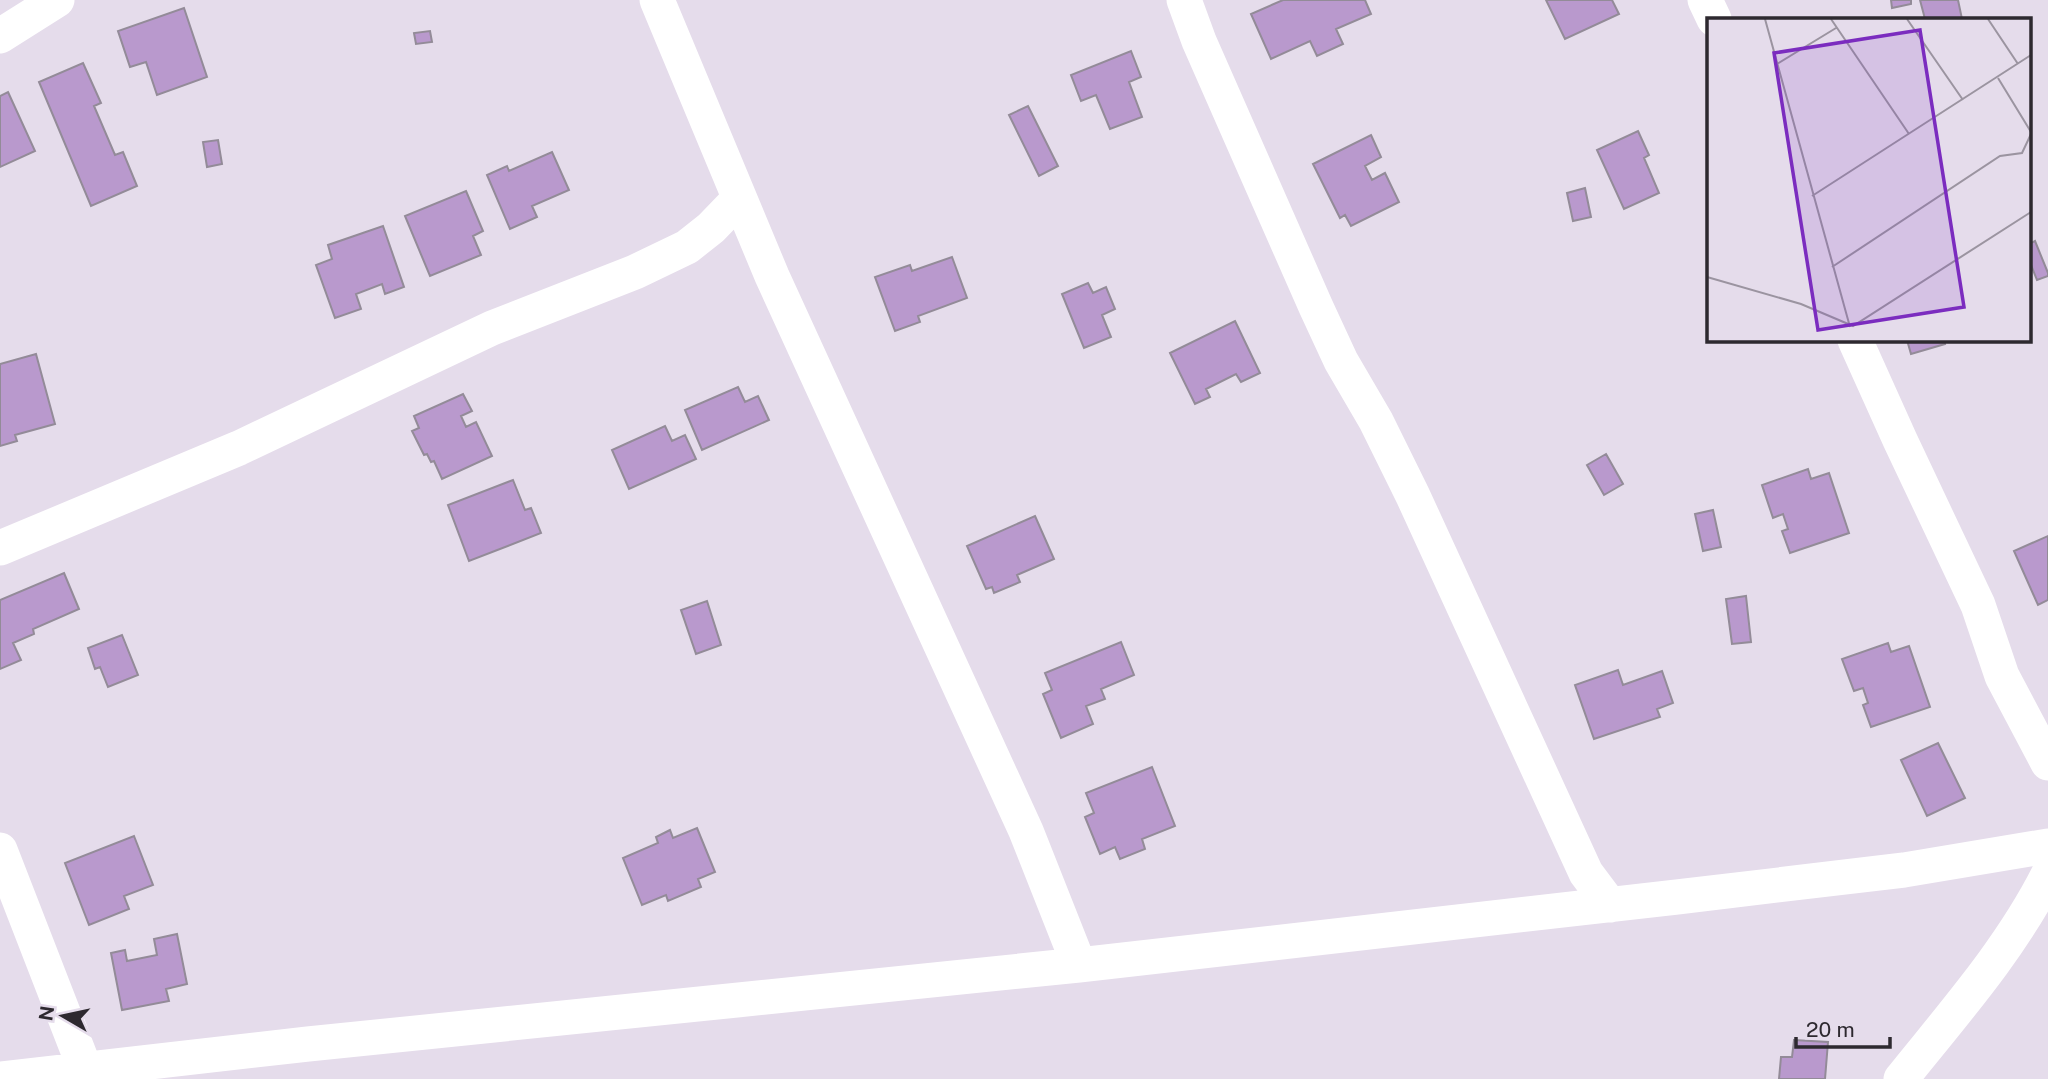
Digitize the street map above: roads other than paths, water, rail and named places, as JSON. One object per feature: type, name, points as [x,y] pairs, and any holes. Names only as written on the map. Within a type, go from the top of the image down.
[{"type":"street","points":[[0,36],[57,0]]},
{"type":"street","points":[[657,0],[739,199],[1026,831],[1079,965]]},
{"type":"street","points":[[1184,0],[1205,54],[1341,361],[1376,421],[1413,496],[1586,873],[1610,905]]},
{"type":"street","points":[[1705,0],[1714,18]]},
{"type":"street","points":[[0,548],[239,447],[492,328],[635,272],[687,247],[711,228],[739,199]]},
{"type":"street","points":[[1856,341],[1978,605],[2003,676],[2048,763]]},
{"type":"street","points":[[1,1079],[1079,965],[1610,905],[1904,870],[2048,846]]},
{"type":"street","points":[[0,850],[85,1069]]},
{"type":"street","points":[[1901,1079],[1983,977],[2034,903],[2048,875]]}]
